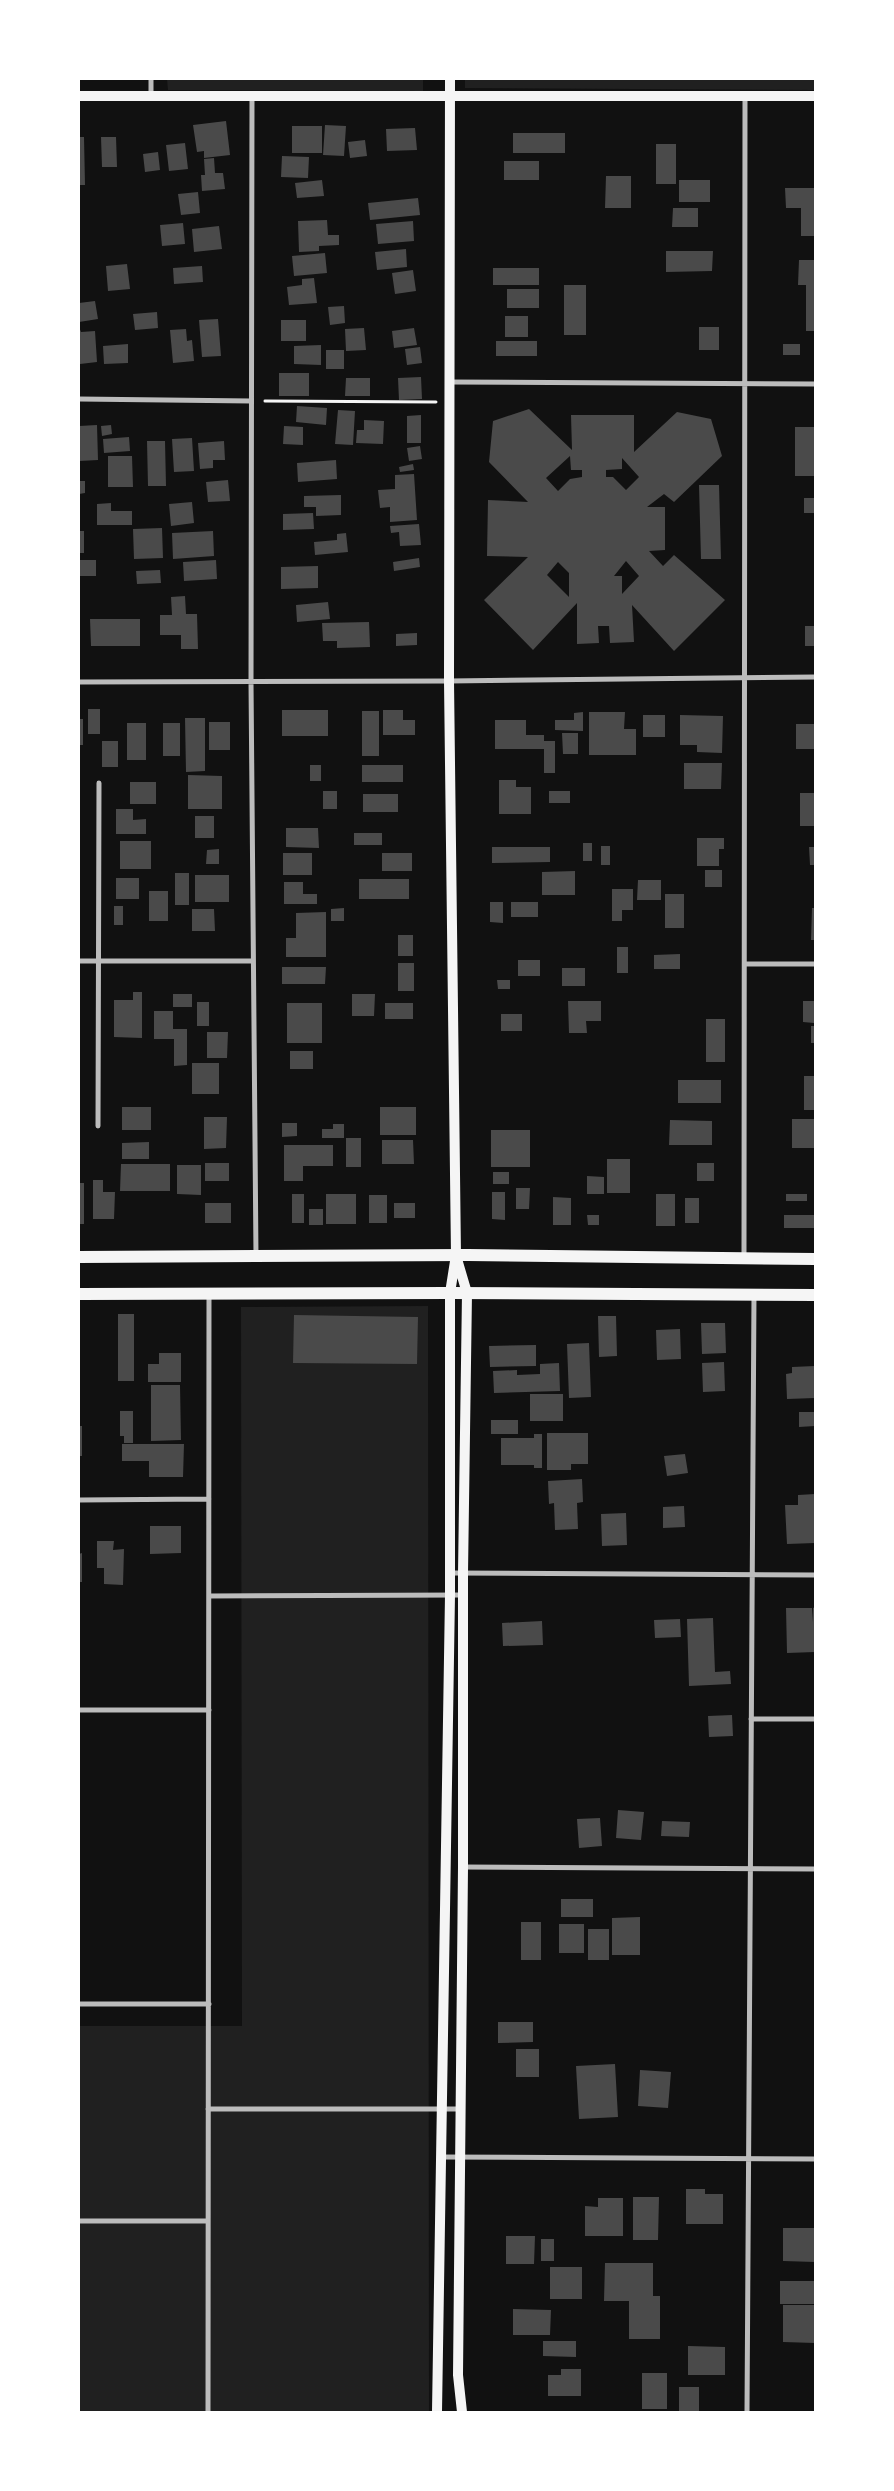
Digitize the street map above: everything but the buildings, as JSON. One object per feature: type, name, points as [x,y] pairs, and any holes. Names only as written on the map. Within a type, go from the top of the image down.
[{"type":"main road","points":[[437,2412],[450,1595],[450,1293],[456,1255],[449,681],[450,79]]},
{"type":"main road","points":[[79,96],[815,96]]},
{"type":"main road","points":[[456,1255],[467,1293],[463,1573],[463,1867],[458,2376],[462,2412]]},
{"type":"main road","points":[[79,1258],[456,1255],[815,1259]]},
{"type":"main road","points":[[79,1294],[467,1293],[815,1295]]},
{"type":"street","points":[[151,79],[151,96]]},
{"type":"street","points":[[744,1258],[745,96]]},
{"type":"street","points":[[252,97],[251,682],[256,1256]]},
{"type":"street","points":[[449,382],[815,384]]},
{"type":"street","points":[[79,399],[251,401]]},
{"type":"street","points":[[79,682],[449,681],[744,676],[815,677]]},
{"type":"street","points":[[98,783],[98,1126]]},
{"type":"street","points":[[79,961],[254,961]]},
{"type":"street","points":[[744,964],[815,964]]},
{"type":"street","points":[[208,2412],[209,1294]]},
{"type":"street","points":[[747,2412],[754,1295]]},
{"type":"street","points":[[79,1500],[209,1499]]},
{"type":"street","points":[[450,1573],[815,1575]]},
{"type":"street","points":[[209,1596],[463,1595]]},
{"type":"street","points":[[79,1710],[209,1710]]},
{"type":"street","points":[[751,1719],[815,1719]]},
{"type":"street","points":[[463,1867],[815,1869]]},
{"type":"street","points":[[79,2004],[208,2004]]},
{"type":"street","points":[[208,2108],[460,2109]]},
{"type":"street","points":[[441,2157],[815,2158]]},
{"type":"street","points":[[79,2221],[208,2221]]},
{"type":"path","points":[[251,401],[449,402]]},
{"type":"shaded area","points":[[167,79],[423,80],[423,91],[168,90]]},
{"type":"shaded area","points":[[465,79],[815,80],[815,90],[465,88]]},
{"type":"shaded area","points":[[428,1306],[429,2411],[79,2412],[79,2026],[242,2026],[241,1307]]}]
